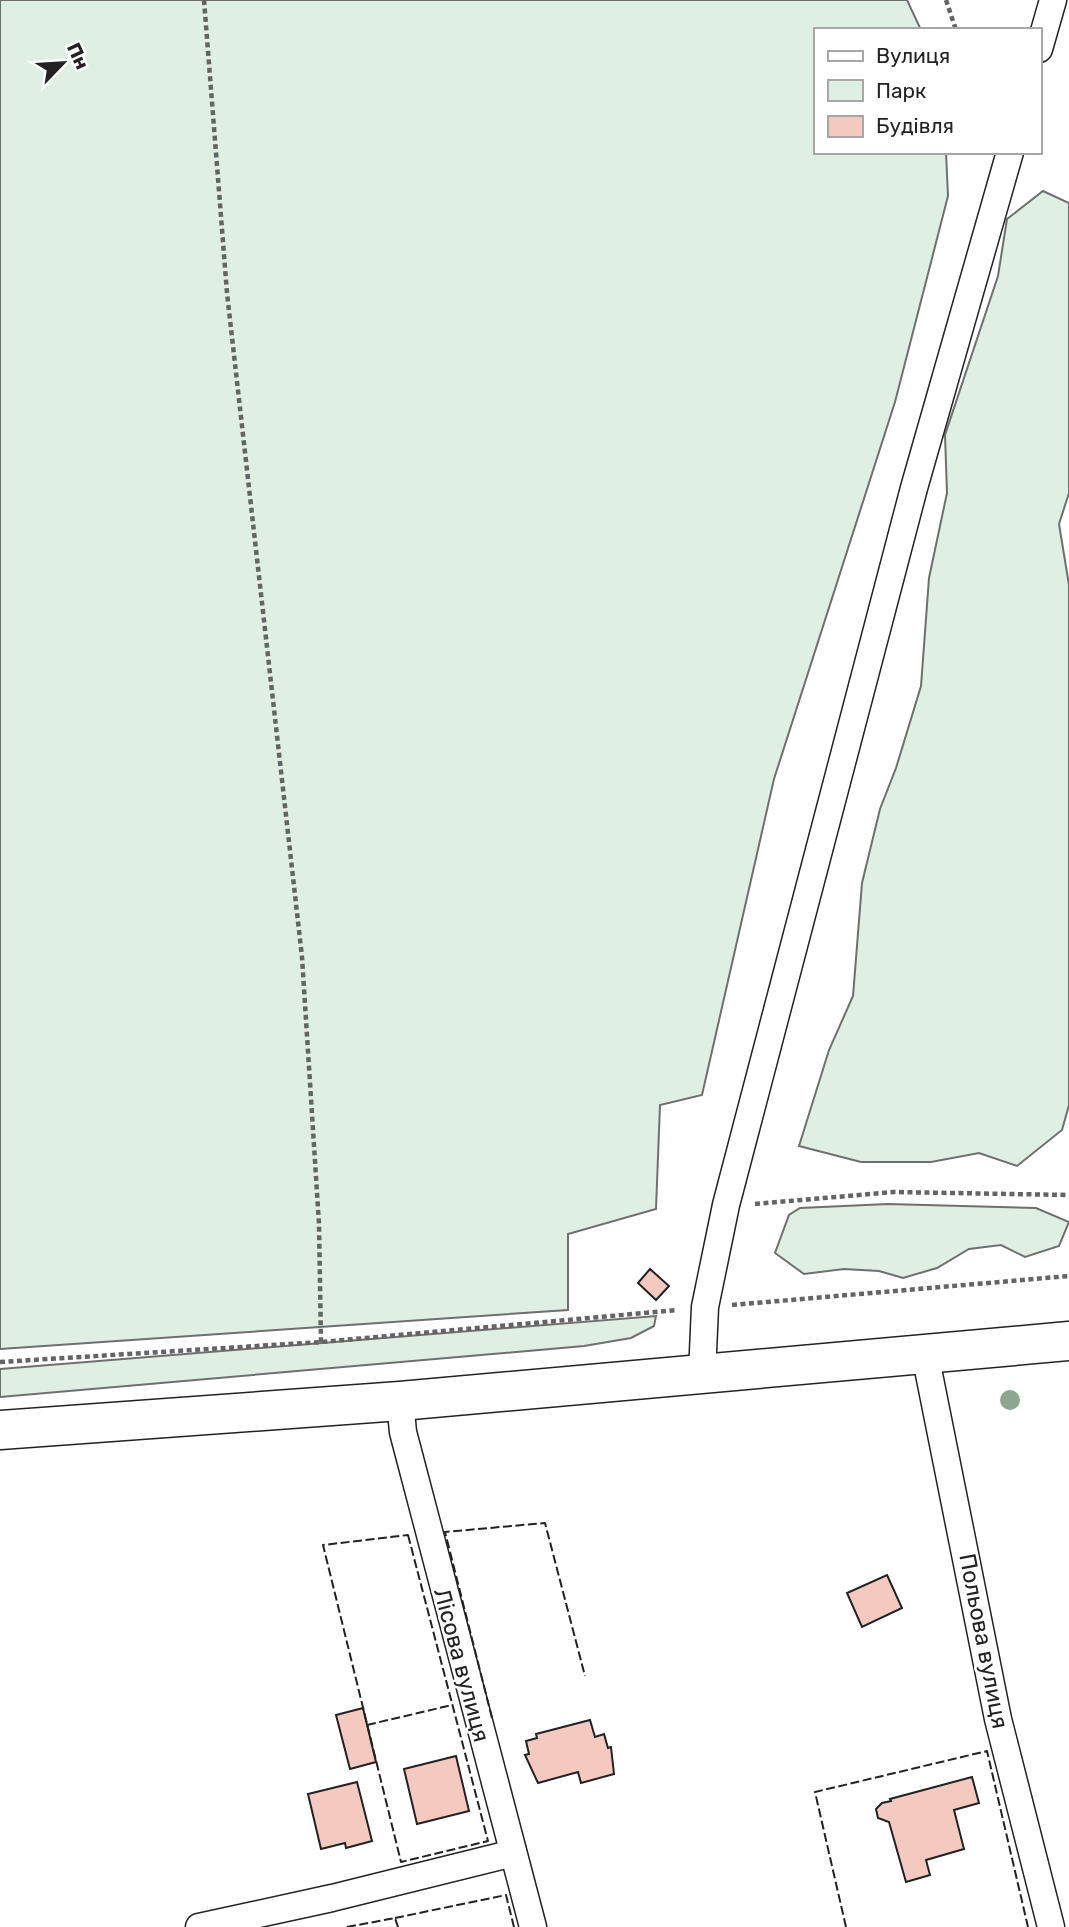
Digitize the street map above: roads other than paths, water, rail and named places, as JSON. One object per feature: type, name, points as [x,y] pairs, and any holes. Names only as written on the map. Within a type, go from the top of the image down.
[{"type":"main road","points":[[0,1430],[400,1401],[1069,1341]]},
{"type":"street","points":[[1041,42],[1053,0]]},
{"type":"street","points":[[702,1374],[705,1307],[726,1205],[914,488],[1009,154]]},
{"type":"street","name":"Польова вулиця","points":[[925,1354],[998,1720],[1051,1927]]},
{"type":"street","name":"Лісова вулиця","points":[[400,1401],[402,1432],[533,1927]]},
{"type":"street","points":[[199,1927],[332,1898],[513,1853]]}]
